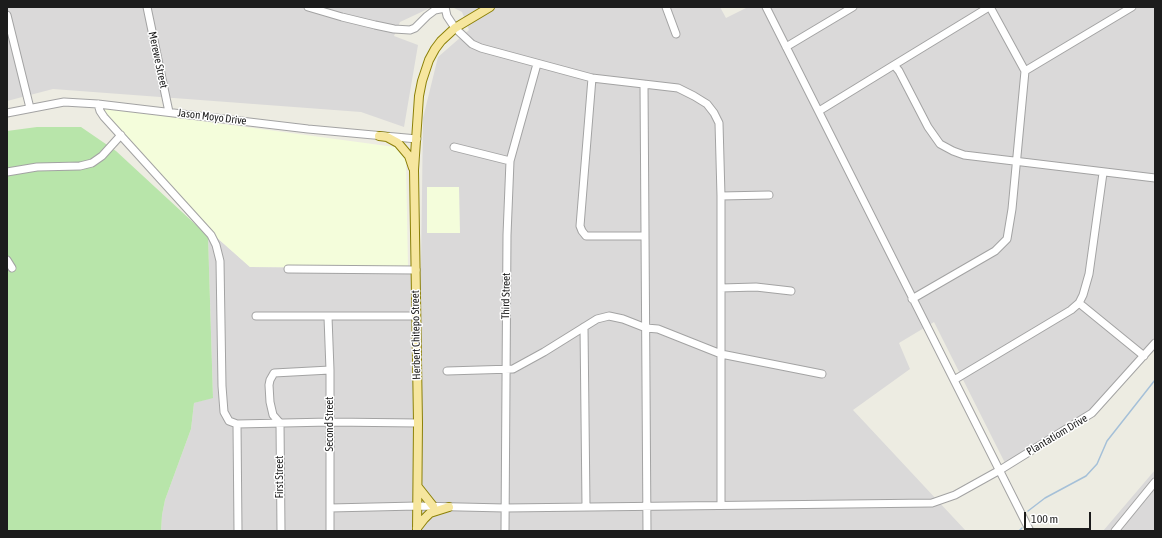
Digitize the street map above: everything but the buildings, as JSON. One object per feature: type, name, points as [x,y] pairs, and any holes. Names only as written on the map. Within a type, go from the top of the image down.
[{"type":"main road","name":"Herbert Chitepo Street","points":[[417,530],[418,423],[414,170],[419,96],[429,60],[435,49],[447,34],[490,7]]},
{"type":"main road","points":[[379,136],[387,137],[398,143],[409,156],[414,170]]},
{"type":"main road","points":[[417,486],[433,506]]},
{"type":"main road","points":[[417,530],[430,513],[449,507]]},
{"type":"street","name":"Merewe Street","points":[[147,7],[169,112]]},
{"type":"street","points":[[308,7],[375,25],[394,29],[410,30],[415,28],[435,10],[445,8],[447,16],[455,28],[472,44],[480,48],[592,78],[678,88],[707,104],[719,123],[721,196],[721,505]]},
{"type":"street","points":[[666,7],[676,34]]},
{"type":"street","points":[[766,7],[1030,531]]},
{"type":"street","points":[[786,47],[853,7]]},
{"type":"street","points":[[819,111],[989,7],[1025,71],[1012,209],[1007,239],[995,251],[912,299]]},
{"type":"street","points":[[1025,71],[1132,7]]},
{"type":"street","points":[[7,15],[30,108]]},
{"type":"street","name":"Third Street","points":[[505,531],[507,235],[510,161],[537,64]]},
{"type":"street","points":[[894,65],[899,71],[928,127],[940,144],[964,155],[1103,173],[1155,178]]},
{"type":"street","points":[[592,78],[580,226],[586,236],[645,236]]},
{"type":"street","points":[[644,84],[647,531]]},
{"type":"street","name":"Jason Moyo Drive","points":[[7,113],[64,102],[98,104],[308,129],[417,139]]},
{"type":"street","points":[[98,104],[100,111],[211,235],[216,245],[220,261],[222,386],[224,412],[237,436]]},
{"type":"street","points":[[7,172],[37,167],[80,166],[92,163],[102,156],[121,135]]},
{"type":"street","points":[[454,147],[510,161]]},
{"type":"street","points":[[954,380],[1071,310],[1079,303],[1083,295],[1088,274],[1103,173]]},
{"type":"street","points":[[721,196],[769,195]]},
{"type":"street","points":[[7,260],[12,268]]},
{"type":"street","points":[[288,269],[416,270]]},
{"type":"street","points":[[721,288],[756,287],[791,291]]},
{"type":"street","points":[[1079,303],[1144,356]]},
{"type":"street","points":[[256,316],[416,316]]},
{"type":"street","name":"Second Street","points":[[328,316],[330,370],[330,531]]},
{"type":"street","points":[[447,371],[513,369],[523,365],[584,327],[609,316],[646,328],[658,329],[721,354],[822,374]]},
{"type":"street","points":[[584,327],[586,506]]},
{"type":"street","name":"Plantatiom Drive","points":[[330,508],[433,506],[505,508],[932,503],[955,495],[1000,470],[1092,413],[1155,343]]},
{"type":"street","points":[[280,423],[273,415],[270,402],[269,385],[274,373],[330,370]]},
{"type":"street","points":[[229,421],[237,424],[330,422],[418,423]]},
{"type":"street","name":"First Street","points":[[280,423],[281,531]]},
{"type":"street","points":[[237,424],[238,531]]},
{"type":"street","points":[[1115,531],[1155,482]]},
{"type":"shaded area","points":[[7,7],[432,7],[400,22],[394,36],[418,45],[404,127],[361,112],[53,89],[7,101]]},
{"type":"shaded area","points":[[452,7],[720,7],[726,18],[748,7],[1155,7],[1155,342],[1099,406],[1006,465],[934,322],[899,343],[910,369],[853,410],[966,531],[161,531],[165,500],[191,429],[194,403],[213,397],[208,236],[215,236],[250,267],[421,268],[423,118],[438,57],[469,30],[462,12]]},
{"type":"shaded area","points":[[104,108],[395,147],[406,160],[408,268],[250,267],[215,236],[103,113]]},
{"type":"shaded area","points":[[427,187],[459,187],[460,233],[427,233]]},
{"type":"shaded area","points":[[1155,470],[1155,531],[1103,531]]},
{"type":"green space","points":[[37,127],[81,127],[116,151],[208,236],[213,398],[194,403],[191,429],[165,500],[161,531],[7,531],[7,131]]},
{"type":"waterway","points":[[1028,511],[1045,498],[1086,476],[1097,464],[1107,441],[1155,380]]},
{"type":"waterway","points":[[1019,531],[1022,528]]}]
